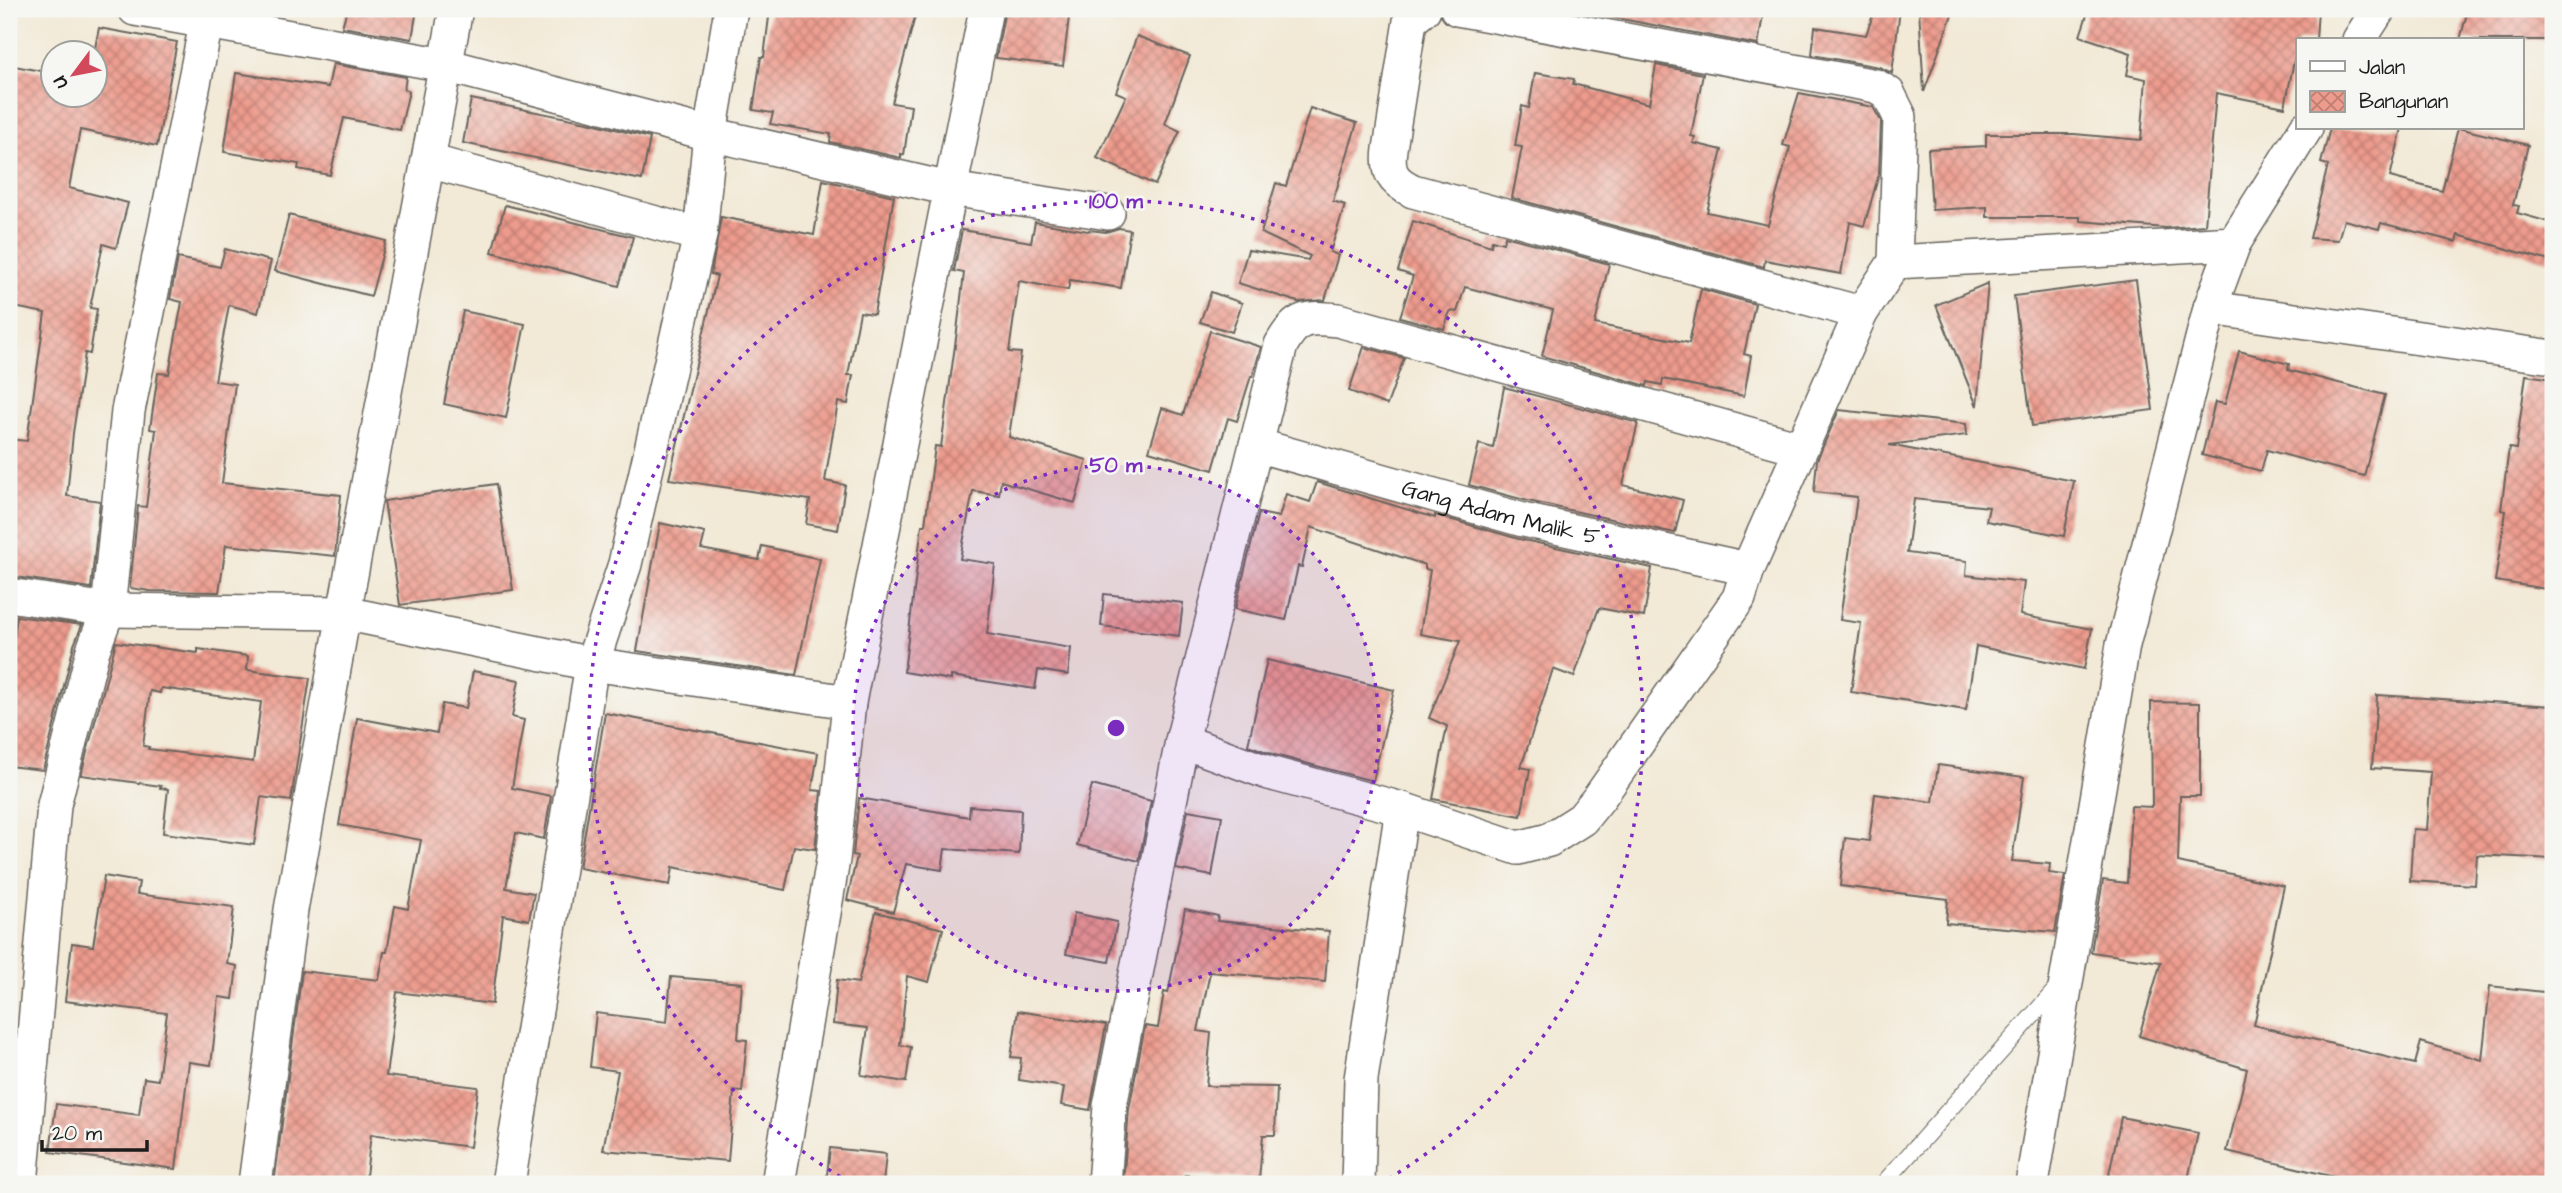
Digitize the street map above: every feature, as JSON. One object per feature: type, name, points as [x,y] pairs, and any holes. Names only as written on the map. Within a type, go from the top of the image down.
[{"type":"street","points":[[135,9],[208,15],[445,65],[710,134],[950,189],[1108,213]]},
{"type":"street","points":[[256,1184],[291,910],[456,9]]},
{"type":"street","points":[[508,1184],[592,664],[625,564],[700,234],[710,134],[731,9]]},
{"type":"street","points":[[778,1184],[834,860],[849,702],[986,9]]},
{"type":"street","points":[[1424,9],[1410,21],[1390,149],[1388,165],[1391,175],[1399,184],[1426,194],[1861,313]]},
{"type":"street","points":[[1182,741],[1269,773],[1402,809],[1518,848],[1549,840],[1582,819],[1600,798],[1739,598],[1748,569],[1861,313],[1895,262],[1900,117],[1888,93],[1876,86],[1457,9]]},
{"type":"street","points":[[2361,38],[2379,9]]},
{"type":"street","points":[[21,1184],[54,805],[93,650],[108,610],[128,411],[208,15]]},
{"type":"street","points":[[2032,1184],[2123,645],[2210,308],[2234,243],[2305,130]]},
{"type":"street","points":[[429,161],[700,234]]},
{"type":"street","points":[[1895,262],[2234,243]]},
{"type":"street","points":[[2210,308],[2553,357]]},
{"type":"street","points":[[1104,1184],[1110,1106],[1182,741],[1281,345],[1290,330],[1309,317],[1338,320],[1801,448]]},
{"type":"street","name":"Gang Adam Malik 5","points":[[1256,445],[1522,520],[1748,569]]},
{"type":"street","points":[[9,595],[108,610],[344,612],[592,664],[849,702]]},
{"type":"street","points":[[1358,1184],[1361,1079],[1402,809]]},
{"type":"lane","points":[[1883,1184],[2066,979]]},
{"type":"building","points":[[347,9],[417,9],[412,39],[342,27]]},
{"type":"building","points":[[770,9],[917,9],[892,103],[911,106],[904,155],[901,154],[901,158],[830,142],[831,134],[770,124],[773,113],[753,110]]},
{"type":"building","points":[[1005,9],[1070,9],[1063,66],[996,58]]},
{"type":"building","points":[[1569,9],[1764,9],[1758,45]]},
{"type":"building","points":[[1875,9],[1900,9],[1892,73],[1879,67],[1812,55],[1815,27],[1866,35]]},
{"type":"building","points":[[1919,9],[1954,9],[1924,92]]},
{"type":"building","points":[[2089,9],[2318,9],[2316,38],[2296,38],[2285,107],[2216,93],[2205,225],[2166,228],[2080,221],[2080,217],[1987,217],[1987,207],[1932,210],[1928,149],[1986,146],[1986,134],[2074,134],[2141,140],[2146,79],[2127,75],[2131,53],[2080,36]]},
{"type":"building","points":[[2468,9],[2553,9],[2553,40],[2461,38]]},
{"type":"building","points":[[99,28],[177,42],[157,146],[80,130],[69,188],[128,203],[116,248],[103,244],[90,308],[97,309],[90,354],[85,353],[73,433],[67,496],[100,501],[91,588],[9,576],[9,439],[27,441],[45,313],[9,306],[9,65],[38,70],[38,108],[108,108],[108,38],[97,38]]},
{"type":"building","points":[[1137,36],[1190,56],[1165,124],[1180,131],[1155,185],[1097,158],[1126,96],[1116,92]]},
{"type":"building","points":[[333,64],[406,77],[404,90],[409,91],[400,130],[344,118],[330,175],[298,169],[299,164],[224,152],[236,73],[328,87]]},
{"type":"building","points":[[1656,65],[1703,74],[1691,136],[1695,137],[1693,143],[1722,150],[1707,212],[1768,225],[1790,147],[1783,145],[1799,93],[1873,107],[1881,121],[1879,174],[1864,226],[1850,222],[1841,274],[1765,260],[1764,267],[1512,198],[1522,147],[1515,146],[1522,106],[1529,108],[1535,73],[1574,79],[1573,84],[1649,104]]},
{"type":"building","points":[[471,99],[592,123],[650,138],[642,180],[463,143]]},
{"type":"building","points":[[1310,108],[1357,123],[1333,201],[1345,205],[1330,252],[1338,255],[1325,300],[1298,302],[1238,283],[1248,250],[1308,260],[1310,256],[1261,233],[1276,183],[1286,186]]},
{"type":"building","points":[[2329,130],[2402,130],[2390,177],[2442,191],[2457,130],[2528,145],[2513,205],[2519,206],[2517,213],[2553,223],[2553,262],[2458,235],[2456,242],[2381,223],[2379,229],[2344,220],[2338,240],[2310,238],[2328,165],[2321,163]]},
{"type":"building","points":[[823,180],[894,196],[874,314],[860,312],[848,375],[853,375],[848,404],[838,402],[825,481],[845,485],[838,530],[806,524],[810,500],[669,479],[717,276],[711,274],[721,217],[814,235]]},
{"type":"building","points":[[505,205],[633,237],[619,286],[492,252]]},
{"type":"building","points":[[289,215],[386,241],[371,296],[275,271]]},
{"type":"building","points":[[1413,221],[1491,246],[1492,240],[1503,243],[1505,236],[1609,264],[1595,324],[1689,343],[1701,289],[1755,304],[1744,354],[1751,356],[1744,396],[1663,379],[1662,385],[1648,382],[1647,386],[1542,356],[1553,310],[1465,287],[1457,312],[1450,311],[1444,329],[1400,317],[1413,276],[1398,271]]},
{"type":"building","points":[[1035,222],[1088,231],[1106,232],[1119,228],[1130,230],[1121,288],[1070,280],[1068,290],[1019,281],[1009,352],[1021,353],[1009,437],[1087,460],[1075,503],[1001,481],[999,495],[973,491],[960,559],[995,564],[987,634],[1071,648],[1068,675],[1038,670],[1035,689],[904,672],[922,525],[925,525],[935,446],[941,447],[957,331],[964,273],[954,271],[962,230],[1031,242]]},
{"type":"building","points":[[225,249],[271,261],[258,313],[229,305],[215,381],[235,384],[222,483],[341,495],[335,556],[226,545],[219,592],[130,588],[138,506],[146,507],[156,430],[150,429],[158,373],[169,374],[182,302],[170,299],[178,258],[220,267]]},
{"type":"building","points":[[2136,280],[2153,410],[2032,426],[2014,296]]},
{"type":"building","points":[[1988,283],[1977,406],[1936,305]]},
{"type":"building","points":[[1211,292],[1242,303],[1232,332],[1200,322]]},
{"type":"building","points":[[463,311],[525,324],[506,418],[444,404]]},
{"type":"building","points":[[1210,331],[1261,347],[1237,421],[1228,418],[1213,470],[1149,451],[1162,408],[1183,415]]},
{"type":"building","points":[[1364,347],[1404,358],[1387,405],[1349,391]]},
{"type":"building","points":[[2239,351],[2289,364],[2288,370],[2385,395],[2364,476],[2267,450],[2261,471],[2202,455],[2215,402],[2225,404]]},
{"type":"building","points":[[2526,375],[2553,379],[2553,590],[2495,581],[2506,511],[2501,510],[2509,448],[2516,449]]},
{"type":"building","points":[[1504,387],[1638,423],[1623,485],[1683,500],[1675,533],[1528,501],[1469,485],[1479,444],[1493,448]]},
{"type":"building","points":[[1839,410],[1966,424],[1967,435],[1889,445],[2074,481],[2064,536],[1986,521],[1989,507],[1914,499],[1907,553],[1967,561],[1966,575],[2024,582],[2020,615],[2092,629],[2084,669],[1976,646],[1966,710],[1851,692],[1861,623],[1840,620],[1857,497],[1814,492],[1817,460]]},
{"type":"building","points":[[1317,482],[1435,518],[1435,515],[1519,539],[1652,568],[1644,617],[1599,608],[1574,677],[1553,669],[1521,767],[1530,769],[1521,816],[1433,799],[1447,726],[1429,718],[1460,641],[1420,634],[1430,570],[1425,569],[1425,565],[1311,527],[1302,567],[1298,566],[1286,620],[1235,609],[1259,513],[1279,517],[1286,494],[1310,502]]},
{"type":"building","points":[[496,484],[513,590],[400,605],[384,501]]},
{"type":"building","points":[[660,523],[705,533],[701,549],[759,560],[762,546],[820,559],[796,675],[637,651]]},
{"type":"building","points":[[1104,594],[1183,603],[1179,636],[1101,626]]},
{"type":"building","points":[[17,616],[82,625],[74,645],[43,770],[9,766],[9,676]]},
{"type":"building","points":[[116,642],[198,653],[198,649],[248,656],[247,670],[310,678],[291,801],[261,797],[254,845],[163,833],[168,789],[81,775]],"holes":[[[161,688],[261,702],[253,762],[148,749],[149,747],[143,746],[150,691],[160,693]]]},
{"type":"building","points":[[1267,660],[1394,690],[1373,781],[1275,755],[1248,745]]},
{"type":"building","points":[[473,671],[519,680],[512,717],[524,720],[512,788],[551,796],[544,839],[516,833],[506,888],[534,893],[529,920],[503,915],[492,1004],[397,992],[386,1076],[478,1087],[470,1147],[371,1134],[365,1184],[274,1184],[302,971],[379,980],[395,906],[408,909],[421,840],[339,825],[357,718],[437,733],[442,704],[466,708]]},
{"type":"building","points":[[2377,695],[2553,706],[2553,859],[2477,855],[2475,885],[2410,881],[2413,829],[2427,830],[2431,772],[2372,768]]},
{"type":"building","points":[[2151,702],[2200,703],[2200,796],[2180,796],[2178,862],[2284,886],[2254,1025],[2415,1064],[2421,1042],[2482,1060],[2490,986],[2553,993],[2553,1184],[2363,1184],[2227,1151],[2247,1069],[2139,1036],[2161,962],[2091,952],[2103,880],[2127,883],[2131,806],[2152,807]]},
{"type":"building","points":[[605,713],[818,753],[812,790],[821,791],[815,849],[794,846],[785,890],[673,867],[670,885],[579,868]]},
{"type":"building","points":[[1938,765],[2024,777],[2012,861],[2050,864],[2049,873],[2065,875],[2055,932],[1946,923],[1948,899],[1840,886],[1845,838],[1869,841],[1875,794],[1933,802]]},
{"type":"building","points":[[1092,785],[1151,801],[1139,861],[1077,845]]},
{"type":"building","points":[[859,798],[969,817],[970,806],[1021,810],[1019,854],[945,849],[942,870],[906,864],[893,912],[847,900],[857,856],[853,855]]},
{"type":"building","points":[[1188,810],[1222,816],[1212,876],[1176,869]]},
{"type":"building","points":[[104,876],[139,882],[137,894],[234,907],[227,964],[237,966],[233,999],[219,997],[211,1065],[189,1062],[176,1169],[50,1152],[56,1104],[139,1115],[144,1078],[158,1080],[167,1013],[65,1001],[72,943],[93,946]]},
{"type":"building","points":[[1185,909],[1218,916],[1217,921],[1329,931],[1325,982],[1210,972],[1198,1031],[1211,1033],[1206,1086],[1277,1087],[1275,1135],[1263,1135],[1259,1180],[1185,1175],[1186,1184],[1123,1184],[1129,1109],[1145,1026],[1158,1028],[1164,992],[1168,993]]},
{"type":"building","points":[[876,912],[943,929],[929,982],[907,976],[900,1045],[911,1047],[906,1082],[861,1075],[868,1028],[833,1024],[837,980],[858,983]]},
{"type":"building","points":[[1074,913],[1117,922],[1109,962],[1066,954]]},
{"type":"building","points":[[671,977],[742,983],[738,1039],[747,1040],[742,1092],[734,1091],[728,1161],[603,1150],[618,1071],[590,1067],[596,1013],[667,1022]]},
{"type":"building","points":[[1018,1011],[1106,1025],[1090,1110],[1061,1105],[1064,1087],[1019,1080],[1021,1058],[1011,1057]]},
{"type":"building","points":[[2121,1117],[2198,1133],[2187,1184],[2107,1184]]},
{"type":"building","points":[[830,1148],[886,1154],[883,1184],[826,1184]]}]
